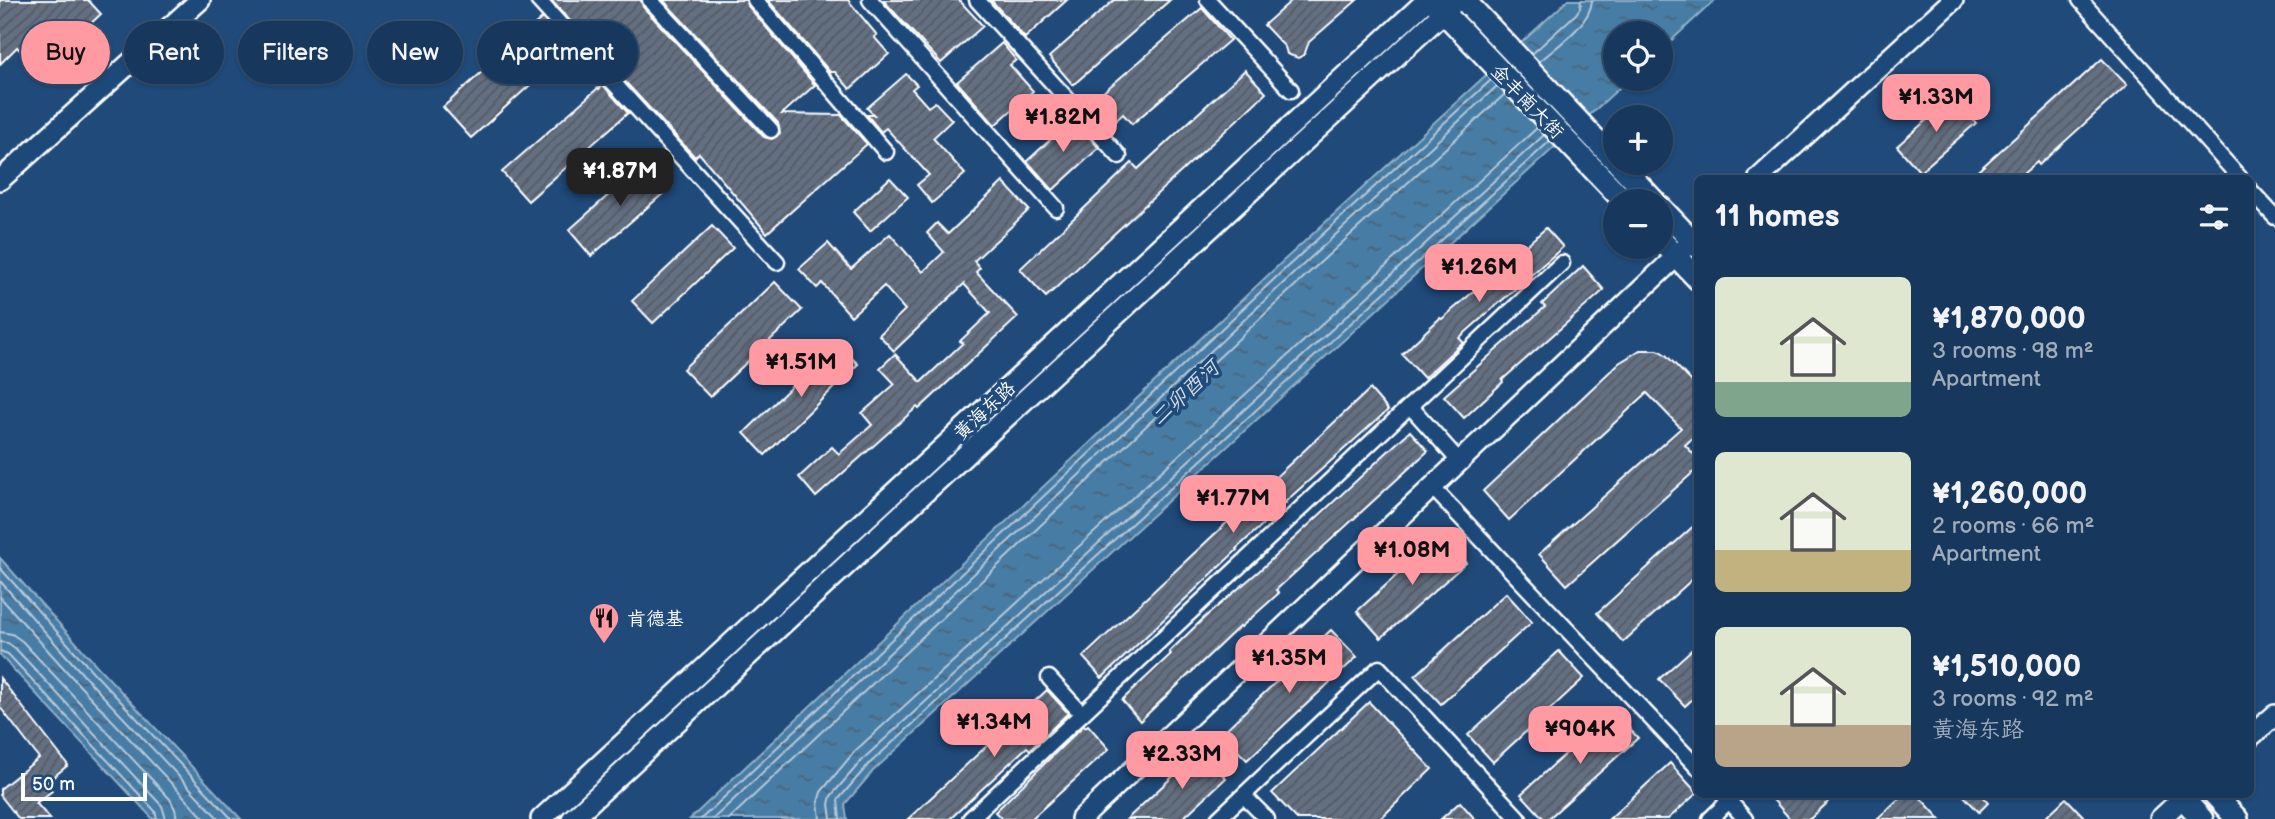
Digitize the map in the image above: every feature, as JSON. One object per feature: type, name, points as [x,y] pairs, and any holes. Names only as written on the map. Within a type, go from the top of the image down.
[{"type":"main road","points":[[0,180],[200,0]]},
{"type":"main road","name":"金丰南大街","points":[[1464,0],[1603,146]]},
{"type":"main road","points":[[1762,175],[1953,0]]},
{"type":"main road","name":"金丰南大街","points":[[1440,3],[1613,189]]},
{"type":"main road","name":"黄海东路","points":[[541,819],[1440,3]]},
{"type":"main road","name":"黄海东路","points":[[572,819],[1440,3]]},
{"type":"main road","name":"金丰南大街","points":[[1630,175],[1643,189]]},
{"type":"main road","points":[[1673,219],[1694,239]]},
{"type":"main road","points":[[1081,819],[1676,256],[1694,242]]},
{"type":"main road","points":[[1673,253],[1694,275]]},
{"type":"main road","points":[[2254,733],[2275,715]]},
{"type":"main road","points":[[2160,819],[2181,798]]},
{"type":"main road","points":[[2185,798],[2202,819]]},
{"type":"main road","points":[[2218,798],[2236,819]]},
{"type":"street","points":[[538,0],[776,262]]},
{"type":"street","points":[[650,0],[771,130]]},
{"type":"street","points":[[755,0],[886,152]]},
{"type":"street","points":[[870,0],[1056,208]]},
{"type":"street","points":[[977,0],[1119,156]]},
{"type":"street","points":[[1208,0],[1291,90]]},
{"type":"street","points":[[2080,0],[2237,175]]},
{"type":"street","points":[[2254,194],[2275,217]]},
{"type":"street","points":[[970,819],[1562,263]]},
{"type":"street","points":[[1410,406],[1460,461]]},
{"type":"street","points":[[1432,487],[1694,764]]},
{"type":"street","points":[[1218,819],[1379,668],[1519,819]]},
{"type":"street","points":[[1049,678],[1082,715]]},
{"type":"street","points":[[1244,796],[1267,819]]},
{"type":"street","points":[[1710,819],[1726,798],[1745,819]]},
{"type":"water","name":"二卯酉河","points":[[1568,0],[1715,0],[1673,39],[1673,21],[1603,21],[1603,91],[1616,91],[873,771],[845,804],[847,819],[690,819],[1282,262]]},
{"type":"water","points":[[0,558],[241,819],[153,819],[0,655]]},
{"type":"building","points":[[0,0],[88,0],[101,14],[94,21],[21,21],[21,51],[17,47],[0,64]]},
{"type":"building","points":[[551,0],[641,0],[643,7],[764,137],[772,139],[780,133],[778,123],[663,0],[746,0],[748,6],[815,85],[782,114],[841,115],[867,144],[767,233],[699,153],[695,157],[627,84],[638,84],[638,21],[570,21]]},
{"type":"building","points":[[768,0],[848,0],[889,54],[850,89],[835,72],[830,72]]},
{"type":"building","points":[[883,0],[959,0],[983,26],[941,63]]},
{"type":"building","points":[[991,0],[1067,0],[1025,38]]},
{"type":"building","points":[[1114,0],[1170,0],[1073,85],[1049,57]]},
{"type":"building","points":[[1292,0],[1357,0],[1309,42],[1304,55],[1298,58],[1287,54],[1285,47],[1264,25]]},
{"type":"building","points":[[1202,8],[1230,40],[1132,124],[1123,114],[1107,128],[1087,106]]},
{"type":"building","points":[[1002,43],[1016,60],[1010,65],[1033,91],[995,125],[957,82]]},
{"type":"building","points":[[2102,59],[2127,85],[2039,165],[2037,162],[2022,175],[1973,175]]},
{"type":"building","points":[[1245,70],[1266,93],[1046,297],[1020,269],[1132,163],[1138,169]]},
{"type":"building","points":[[906,74],[917,85],[912,89],[928,107],[935,102],[952,120],[933,138],[965,174],[932,203],[917,185],[929,175],[886,128],[881,132],[867,115],[874,115],[867,108]]},
{"type":"building","points":[[477,76],[477,84],[531,84],[471,138],[443,107]]},
{"type":"building","points":[[603,85],[628,113],[528,201],[502,172]]},
{"type":"building","points":[[1953,97],[1976,123],[1920,172],[1897,146]]},
{"type":"building","points":[[1073,119],[1099,148],[1053,190],[1027,161]]},
{"type":"building","points":[[648,160],[672,186],[591,256],[569,230]]},
{"type":"building","points":[[890,178],[908,197],[870,231],[853,212]]},
{"type":"building","points":[[1003,182],[1029,210],[974,261],[980,268],[976,272],[1018,317],[919,409],[917,407],[816,497],[799,477],[832,447],[839,454],[872,425],[862,413],[895,384],[880,368],[895,354],[921,382],[963,343],[960,341],[990,313],[964,284],[894,351],[879,335],[905,310],[884,286],[851,316],[822,283],[817,288],[799,269],[828,243],[851,269],[890,234],[923,272],[944,252],[927,233],[937,223],[948,234]]},
{"type":"building","points":[[712,226],[733,248],[653,323],[632,301]]},
{"type":"building","points":[[1546,228],[1563,247],[1459,338],[1463,342],[1424,378],[1402,354]]},
{"type":"building","points":[[1583,266],[1604,290],[1502,380],[1503,382],[1464,418],[1444,396],[1545,307],[1542,304]]},
{"type":"building","points":[[775,282],[802,310],[710,397],[683,369]]},
{"type":"building","points":[[836,343],[858,364],[765,455],[744,433]]},
{"type":"building","points":[[1640,350],[1658,350],[1694,384],[1694,437],[1685,445],[1694,455],[1694,472],[1567,585],[1539,554],[1681,428],[1647,393],[1509,520],[1483,491],[1619,363]]},
{"type":"building","points":[[1370,389],[1388,410],[1285,502],[1102,678],[1083,657]]},
{"type":"building","points":[[1410,431],[1428,451],[1276,590],[1279,593],[1240,626],[1140,721],[1122,700],[1171,654],[1169,652],[1205,617],[1259,571]]},
{"type":"building","points":[[1694,526],[1694,578],[1623,642],[1597,613]]},
{"type":"building","points":[[1442,535],[1466,563],[1381,638],[1357,611]]},
{"type":"building","points":[[1506,593],[1532,622],[1441,704],[1415,676]]},
{"type":"building","points":[[1331,630],[1357,657],[1247,760],[1221,734]]},
{"type":"building","points":[[1694,648],[1694,698],[1685,706],[1659,679]]},
{"type":"building","points":[[1559,651],[1584,678],[1493,762],[1468,735]]},
{"type":"building","points":[[0,678],[68,765],[46,783],[52,791],[36,803],[50,819],[19,819],[0,795],[0,789],[39,758],[0,707]]},
{"type":"building","points":[[1047,690],[1068,713],[1030,750],[1027,747],[950,819],[908,819]]},
{"type":"building","points":[[1369,702],[1432,769],[1380,819],[1297,819],[1272,793]]},
{"type":"building","points":[[1613,711],[1638,738],[1548,819],[1544,819],[1521,794]]},
{"type":"building","points":[[1084,725],[1088,725],[1109,749],[1031,819],[1002,819],[995,812]]},
{"type":"building","points":[[1200,751],[1226,778],[1182,819],[1127,819]]},
{"type":"building","points":[[1670,763],[1694,790],[1694,796],[1668,819],[1609,819]]},
{"type":"building","points":[[1772,798],[1833,798],[1810,819],[1790,819]]},
{"type":"building","points":[[1900,798],[1921,798],[1940,819],[1877,819]]},
{"type":"building","points":[[1966,798],[1984,798],[1988,803],[1979,812]]},
{"type":"building","points":[[2066,798],[2086,819],[2044,819]]},
{"type":"building","points":[[1460,802],[1475,819],[1441,819]]},
{"type":"place","name":"肯德基","points":[[604,645]]}]
